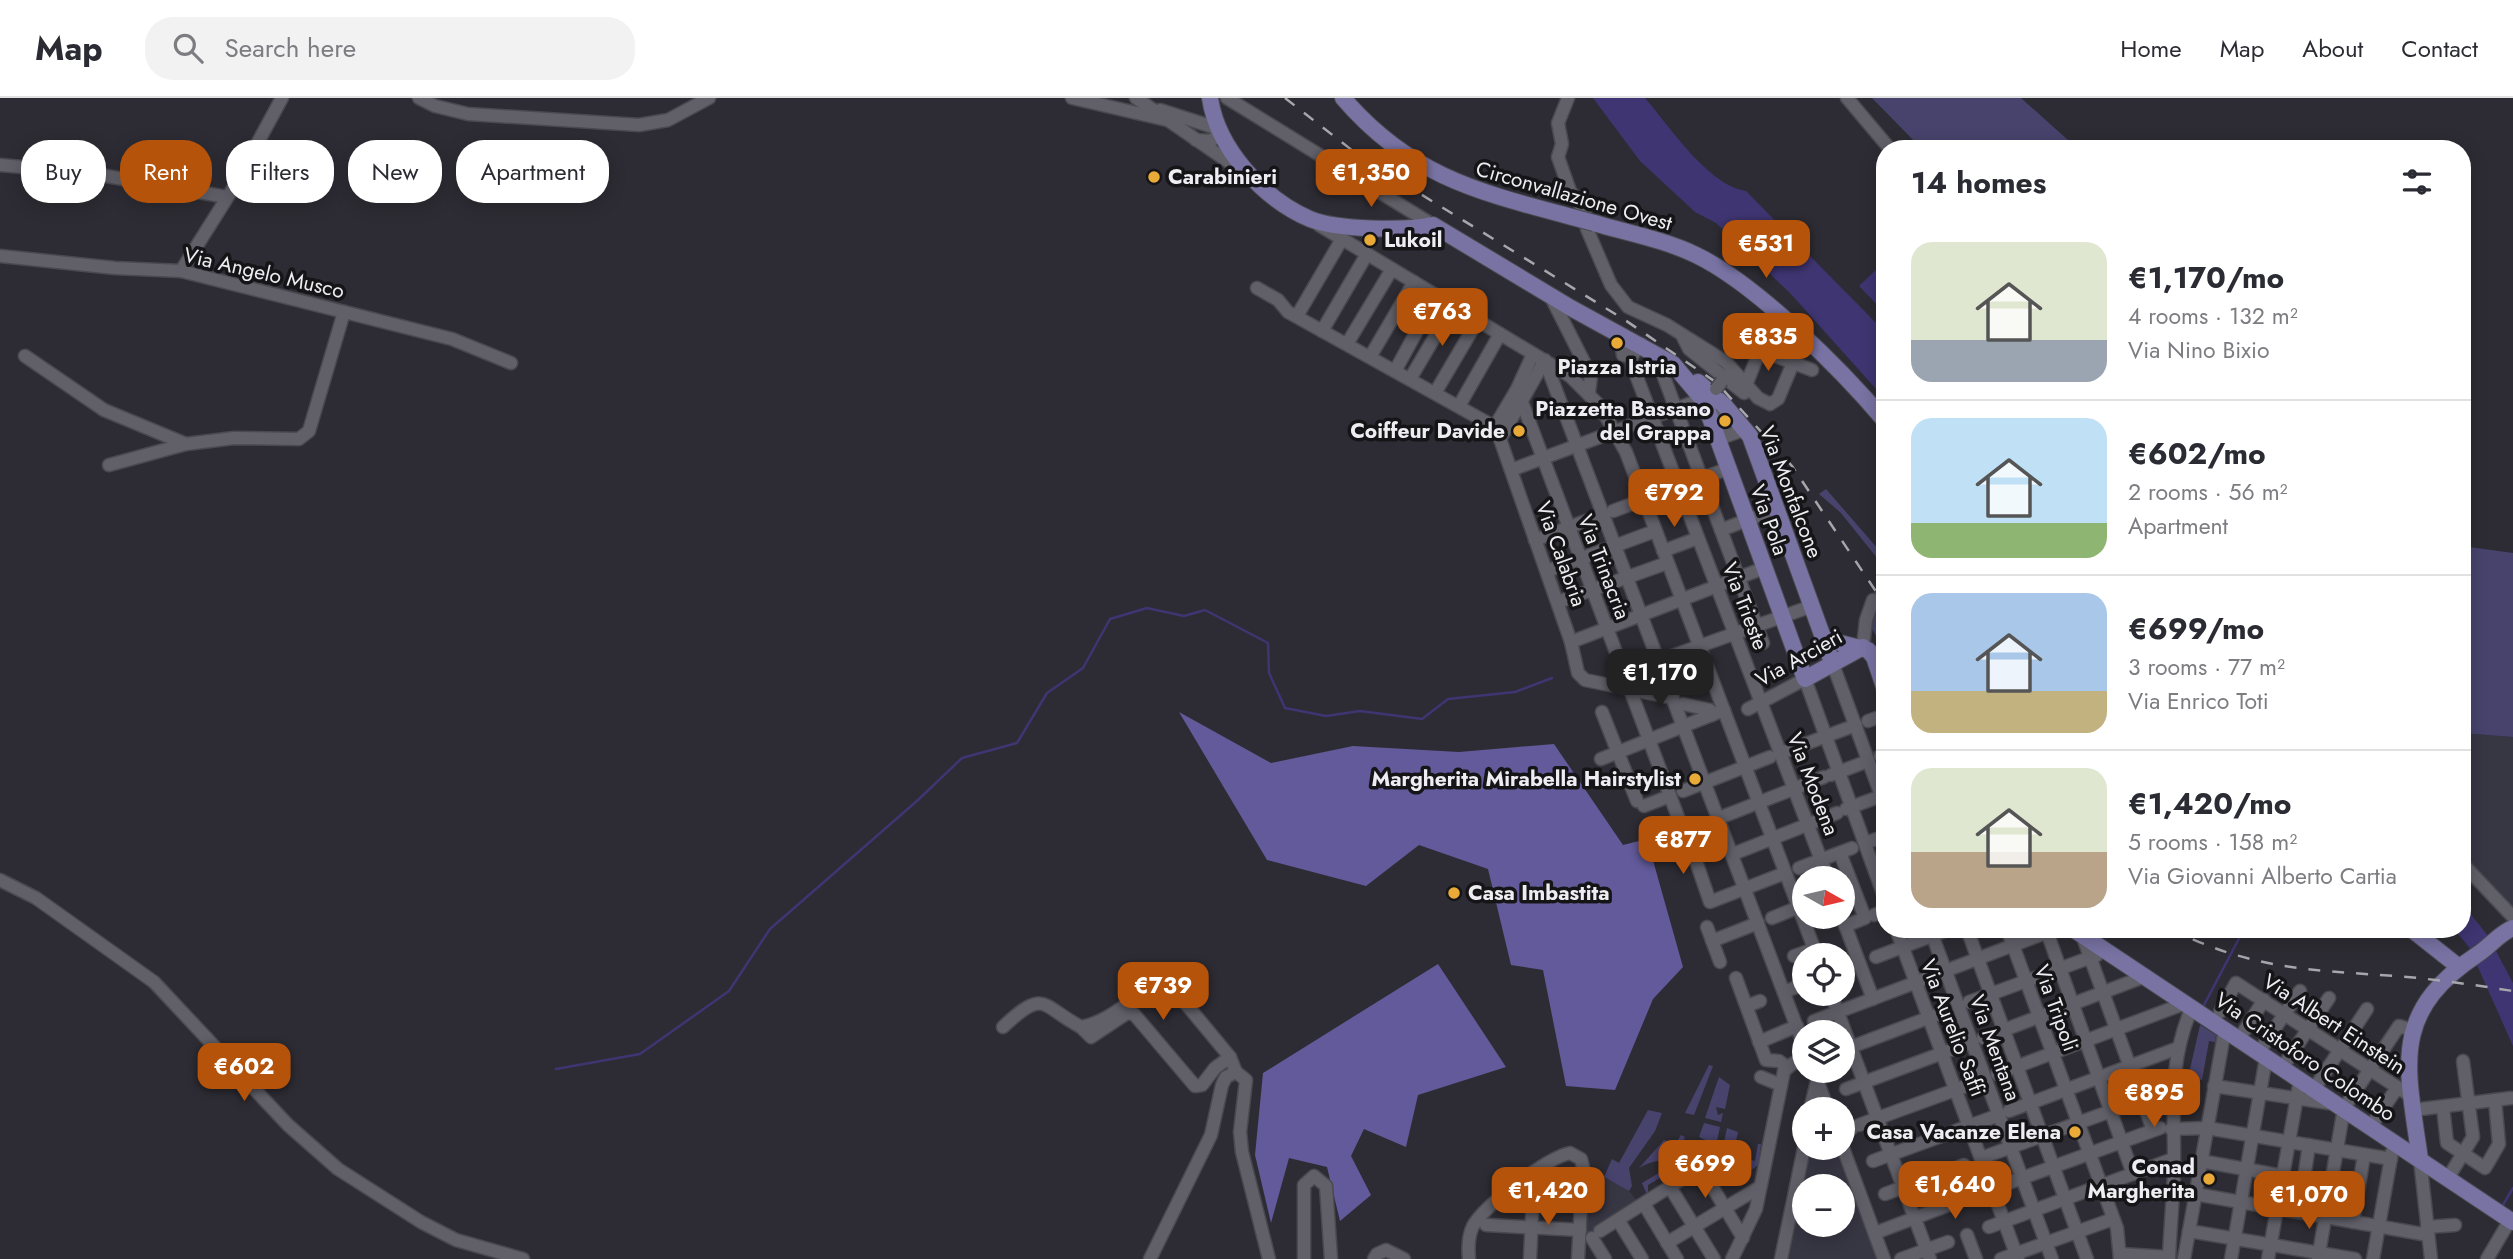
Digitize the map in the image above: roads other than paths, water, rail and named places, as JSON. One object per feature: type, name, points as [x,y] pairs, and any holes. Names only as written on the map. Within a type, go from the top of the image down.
[{"type":"main road","name":"Circonvallazione Ovest","points":[[1343,98],[1388,142],[1448,180],[1654,240],[1718,267],[1782,318],[1876,412]]},
{"type":"main road","points":[[1210,100],[1221,133],[1247,173],[1310,219],[1409,230],[1433,225]]},
{"type":"main road","name":"Via Pola","points":[[1433,225],[1550,295],[1633,351],[1655,353],[1716,388],[1720,438],[1727,469],[1805,679]]},
{"type":"main road","name":"Via Monfalcone","points":[[1716,388],[1746,429],[1832,662]]},
{"type":"main road","points":[[1824,639],[1863,647],[1874,657],[1876,663]]},
{"type":"main road","name":"Via Arcieri","points":[[1805,679],[1863,647]]},
{"type":"main road","points":[[2420,1159],[2407,1098],[2412,1030],[2431,993],[2464,963],[2513,928]]},
{"type":"main road","name":"Via Cristoforo Colombo","points":[[2086,938],[2511,1221]]},
{"type":"main road","points":[[2425,938],[2464,963]]},
{"type":"main road","points":[[2496,942],[2513,942]]},
{"type":"street","points":[[419,98],[435,106],[468,114],[639,125],[668,120],[700,99]]},
{"type":"street","points":[[1072,98],[1213,127],[1221,133],[1211,141],[1196,140]]},
{"type":"street","points":[[1136,98],[1174,118],[1196,140],[1247,173]]},
{"type":"street","points":[[1227,98],[1433,225]]},
{"type":"street","points":[[1568,98],[1558,123],[1562,144],[1558,157],[1570,191],[1584,209],[1587,229],[1611,285],[1620,298],[1639,315],[1681,334],[1726,362],[1746,384],[1770,404]]},
{"type":"street","points":[[1847,98],[1882,140]]},
{"type":"street","points":[[258,140],[281,99]]},
{"type":"street","points":[[1174,118],[1198,113],[1210,100]]},
{"type":"street","points":[[0,165],[89,173],[226,197]]},
{"type":"street","points":[[181,271],[226,199]]},
{"type":"street","points":[[1310,219],[1539,357],[1589,392],[1614,431],[1644,500],[1700,646],[1718,713],[1746,767],[1792,890]]},
{"type":"street","points":[[1297,316],[1342,239]]},
{"type":"street","points":[[1322,331],[1367,254]]},
{"type":"street","name":"Via Angelo Musco","points":[[0,256],[181,271],[452,338],[511,363]]},
{"type":"street","points":[[1347,344],[1392,269]]},
{"type":"street","points":[[1370,357],[1414,282]]},
{"type":"street","points":[[1257,288],[1322,331],[1459,406],[1499,432],[1539,357]]},
{"type":"street","points":[[1550,295],[1591,376],[1589,392]]},
{"type":"street","points":[[1395,371],[1436,296]]},
{"type":"street","points":[[1410,379],[1453,306]]},
{"type":"street","points":[[109,465],[186,444],[234,438],[299,439],[309,432],[344,312]]},
{"type":"street","points":[[1434,393],[1478,320]]},
{"type":"street","points":[[1459,406],[1500,334]]},
{"type":"street","points":[[1681,334],[1716,388],[1749,398],[1759,404],[1770,404],[1777,399],[1793,363]]},
{"type":"street","points":[[1744,344],[1812,370]]},
{"type":"street","points":[[1746,384],[1760,350]]},
{"type":"street","name":"Via Trieste","points":[[1633,351],[1652,417],[1762,702]]},
{"type":"street","points":[[1655,353],[1763,643]]},
{"type":"street","points":[[25,356],[104,410],[186,444]]},
{"type":"street","points":[[1539,357],[1608,513],[1616,546],[1795,1020]]},
{"type":"street","points":[[1511,470],[1675,409],[1716,388]]},
{"type":"street","name":"Via Trinacria","points":[[1519,395],[1681,825]]},
{"type":"street","points":[[1720,438],[1746,429]]},
{"type":"street","name":"Via Calabria","points":[[1499,432],[1572,642],[1578,673],[1585,680],[1630,688]]},
{"type":"street","points":[[1535,540],[1727,469]]},
{"type":"street","points":[[1721,530],[1776,509]]},
{"type":"street","points":[[1547,571],[1655,531]]},
{"type":"street","points":[[1558,602],[1628,578],[1698,538]]},
{"type":"street","points":[[1572,642],[1764,568]]},
{"type":"street","name":"Via Arcieri","points":[[1863,647],[1866,620],[1872,600]]},
{"type":"street","points":[[1624,673],[1812,606]]},
{"type":"street","points":[[1832,662],[1876,753]]},
{"type":"street","points":[[1805,679],[1826,736],[1831,775],[1845,810],[1852,866]]},
{"type":"street","name":"Via Arcieri","points":[[1748,709],[1805,679]]},
{"type":"street","points":[[1630,688],[1718,713]]},
{"type":"street","name":"Via Modena","points":[[1762,702],[1775,755],[1794,789],[1823,866]]},
{"type":"street","points":[[1602,712],[1640,804],[1670,796]]},
{"type":"street","points":[[1601,759],[1718,713]]},
{"type":"street","points":[[1683,791],[1876,718]]},
{"type":"street","points":[[1719,818],[1876,758]]},
{"type":"street","points":[[1733,854],[1845,810],[1876,803]]},
{"type":"street","points":[[1688,838],[1710,902],[1785,873]]},
{"type":"street","points":[[1804,866],[1876,839]]},
{"type":"street","points":[[1852,848],[1876,872]]},
{"type":"street","points":[[2471,873],[2509,913],[2513,928]]},
{"type":"street","points":[[1855,886],[1876,879]]},
{"type":"street","points":[[0,880],[36,898],[154,982],[288,1125],[338,1169],[421,1222],[456,1240],[523,1259]]},
{"type":"street","points":[[1855,890],[1874,915],[1855,919]]},
{"type":"street","points":[[1772,918],[1792,910]]},
{"type":"street","points":[[1712,941],[1758,923]]},
{"type":"street","points":[[1707,927],[1720,962]]},
{"type":"street","points":[[1849,929],[1869,960],[1873,999]]},
{"type":"street","name":"Via Aurelio Saffi","points":[[1900,938],[1981,1158],[1988,1191],[2017,1256]]},
{"type":"street","points":[[1869,960],[1921,938]]},
{"type":"street","name":"Via Mentana","points":[[1932,938],[1940,973],[1955,1008],[1978,1040],[2004,1113],[2011,1147],[2052,1259]]},
{"type":"street","points":[[1970,938],[2087,1259]]},
{"type":"street","name":"Via Tripoli","points":[[2010,938],[2113,1219],[2120,1241],[2120,1257]]},
{"type":"street","points":[[1817,1020],[2032,938]]},
{"type":"street","points":[[2052,938],[2072,1004],[2133,1174]]},
{"type":"street","points":[[2080,938],[2090,957],[2153,1130]]},
{"type":"street","points":[[1855,1045],[2107,952]]},
{"type":"street","points":[[1774,963],[1792,957]]},
{"type":"street","points":[[1835,1097],[1842,1091],[2146,976]]},
{"type":"street","points":[[1736,978],[1766,1060],[1779,1061],[1787,1067]]},
{"type":"street","points":[[1105,1023],[1164,980],[1230,1057],[1236,1072],[1246,1080],[1240,1141],[1269,1259]]},
{"type":"street","name":"Via Albert Einstein","points":[[2220,1012],[2236,983],[2286,1014],[2407,1098]]},
{"type":"street","points":[[1784,992],[1792,989]]},
{"type":"street","points":[[2231,1259],[2260,1093],[2263,1055],[2300,990]]},
{"type":"street","points":[[2282,1068],[2329,998]]},
{"type":"street","points":[[2239,1039],[2264,1000]]},
{"type":"street","points":[[1746,1006],[1760,1001]]},
{"type":"street","points":[[1003,1027],[1026,1007],[1044,1003],[1081,1027],[1105,1023],[1127,1013],[1134,1014],[1195,1086],[1202,1086],[1215,1068],[1230,1057]]},
{"type":"street","points":[[1855,1127],[2116,1029],[2189,1005]]},
{"type":"street","points":[[2120,1257],[2169,1258],[2173,1159],[2172,1089],[2178,1048],[2189,1005]]},
{"type":"street","points":[[1836,1006],[1840,1020]]},
{"type":"street","points":[[2314,1089],[2367,1009]]},
{"type":"street","points":[[2318,1256],[2337,1150],[2341,1106],[2399,1026],[2412,1030]]},
{"type":"street","points":[[1759,1042],[1792,1028]]},
{"type":"street","points":[[2184,1259],[2224,1029]]},
{"type":"street","points":[[1851,1170],[2178,1048]]},
{"type":"street","points":[[2448,1178],[2473,1137],[2463,1061]]},
{"type":"street","points":[[1855,1064],[1929,1254]]},
{"type":"street","points":[[1731,1259],[1756,1209],[1781,1085],[1787,1067],[1792,1065]]},
{"type":"street","points":[[1150,1259],[1211,1135],[1222,1085],[1226,1077],[1236,1072]]},
{"type":"street","points":[[1761,1077],[1781,1085]]},
{"type":"street","points":[[2268,1259],[2300,1080]]},
{"type":"street","points":[[2214,1086],[2341,1106]]},
{"type":"street","points":[[1981,1158],[2172,1089]]},
{"type":"street","points":[[2371,1126],[2407,1098],[2443,1107],[2511,1098]]},
{"type":"street","points":[[2443,1107],[2447,1143],[2484,1168],[2500,1144],[2495,1100]]},
{"type":"street","points":[[1875,1233],[2122,1141],[2171,1127],[2207,1128],[2391,1159]]},
{"type":"street","points":[[2373,1259],[2394,1142]]},
{"type":"street","points":[[2299,1212],[2309,1145]]},
{"type":"street","points":[[1469,1259],[1469,1240],[1501,1198],[1565,1153],[1576,1154],[1581,1159],[1582,1197],[1578,1259]]},
{"type":"street","points":[[2353,1222],[2364,1155]]},
{"type":"street","points":[[1695,1158],[1743,1238]]},
{"type":"street","points":[[1989,1227],[2173,1159]]},
{"type":"street","points":[[2420,1159],[2431,1259]]},
{"type":"street","points":[[1781,1259],[1801,1160]]},
{"type":"street","points":[[1847,1160],[1884,1259]]},
{"type":"street","points":[[2201,1161],[2283,1176]]},
{"type":"street","points":[[1863,1202],[1964,1165]]},
{"type":"street","points":[[1304,1259],[1304,1185],[1314,1176],[1322,1180],[1327,1192],[1331,1259]]},
{"type":"street","points":[[1605,1259],[1596,1234],[1682,1179]]},
{"type":"street","points":[[1667,1243],[1760,1186]]},
{"type":"street","points":[[1670,1187],[1714,1259]]},
{"type":"street","points":[[1530,1259],[1533,1194],[1582,1197]]},
{"type":"street","points":[[2195,1194],[2378,1226],[2428,1231],[2455,1225]]},
{"type":"street","points":[[1644,1204],[1677,1259]]},
{"type":"street","points":[[2001,1259],[2017,1256],[2113,1219]]},
{"type":"street","points":[[1618,1220],[1641,1258],[1654,1250]]},
{"type":"street","points":[[2487,1259],[2511,1221]]},
{"type":"street","points":[[1480,1226],[1580,1230]]},
{"type":"street","points":[[2189,1231],[2318,1256],[2355,1259]]},
{"type":"street","points":[[1967,1235],[1976,1259]]},
{"type":"street","points":[[1901,1259],[1929,1254],[1948,1241]]},
{"type":"street","points":[[1374,1259],[1377,1254],[1386,1250],[1404,1259]]},
{"type":"waterway","points":[[556,1069],[640,1054],[729,991],[770,929],[918,800],[962,758],[1017,743],[1047,693],[1083,668],[1110,619],[1147,608],[1184,616],[1205,610],[1268,643],[1269,673],[1285,708],[1326,716],[1360,711],[1422,719],[1448,699],[1515,692],[1552,678]]},
{"type":"waterway","points":[[2204,1005],[2239,938]]},
{"type":"waterway","points":[[2503,1205],[2513,1188]]},
{"type":"railway","points":[[1285,98],[1362,158],[1625,320],[1717,383],[1792,466],[1876,592]]},
{"type":"railway","points":[[2191,938],[2227,952],[2280,965],[2425,979],[2513,991]]},
{"type":"place","name":"Carabinieri","points":[[1154,177]]},
{"type":"place","name":"Lukoil","points":[[1370,240]]},
{"type":"place","name":"Piazza Istria","points":[[1617,343]]},
{"type":"place","name":"Piazzetta Bassano del Grappa","points":[[1725,421]]},
{"type":"place","name":"Coiffeur Davide","points":[[1519,431]]},
{"type":"place","name":"Margherita Mirabella Hairstylist","points":[[1695,779]]},
{"type":"place","name":"Casa Imbastita","points":[[1454,893]]},
{"type":"place","name":"Casa Vacanze Elena","points":[[2075,1132]]},
{"type":"place","name":"Conad Margherita","points":[[2209,1179]]}]
